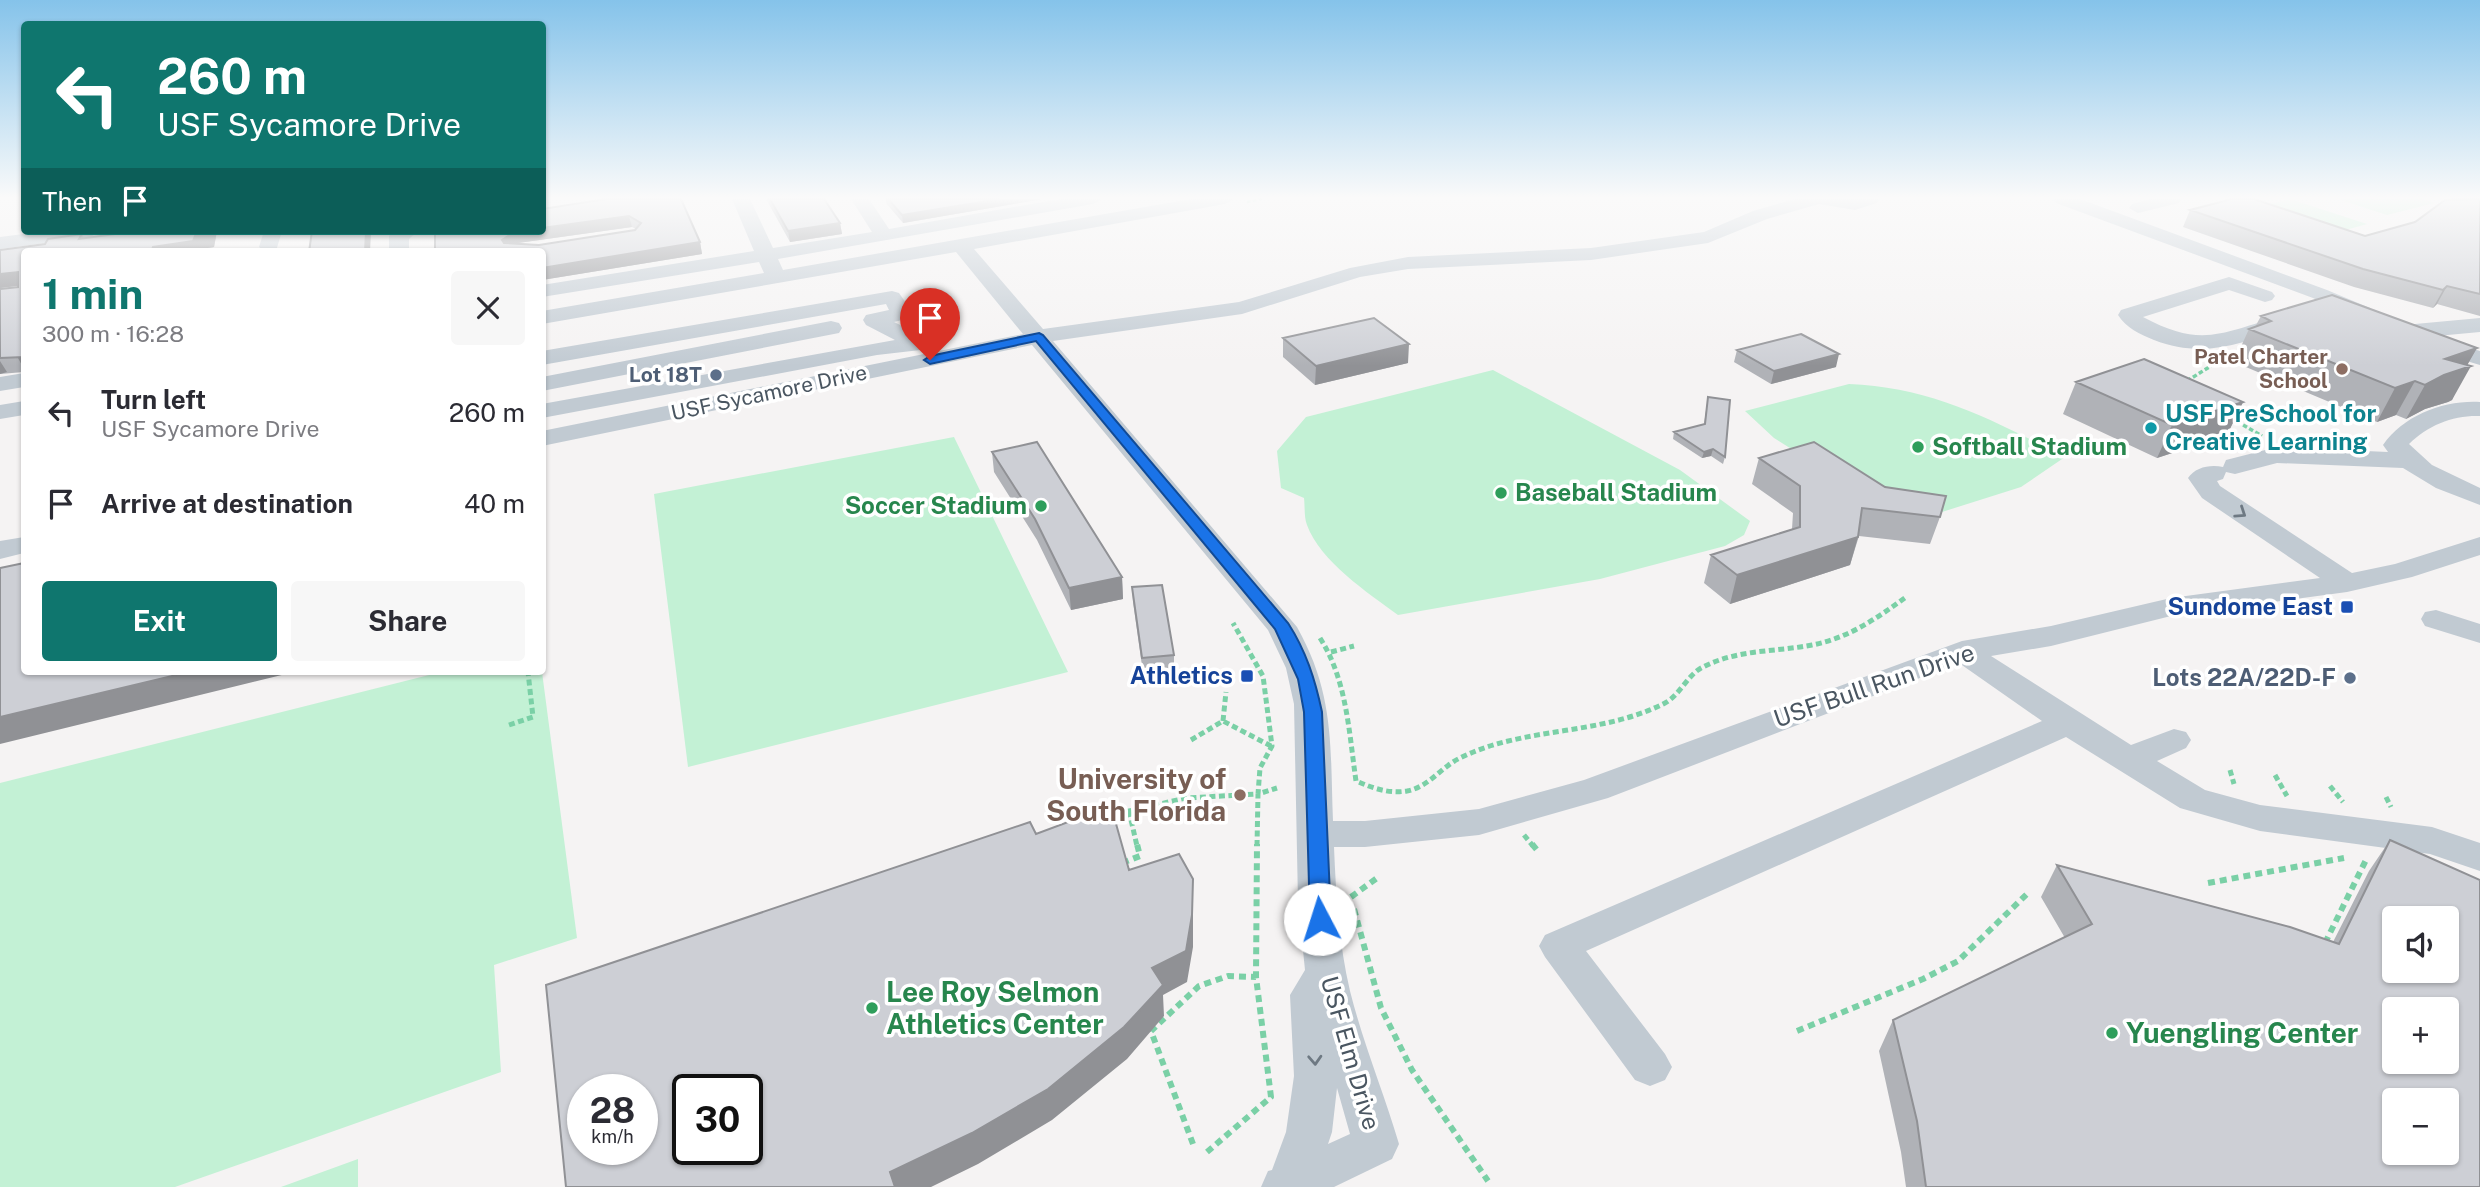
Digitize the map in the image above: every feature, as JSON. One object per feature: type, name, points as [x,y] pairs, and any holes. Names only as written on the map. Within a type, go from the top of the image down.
[{"type":"street","points":[[546,289],[763,254]]},
{"type":"street","points":[[765,254],[776,277]]},
{"type":"street","points":[[546,317],[911,254]]},
{"type":"street","name":"USF Elm Drive","points":[[968,254],[1256,594],[1282,627],[1295,649],[1307,679],[1313,712],[1318,892],[1326,971],[1353,1076],[1366,1106],[1376,1144],[1287,1186]]},
{"type":"street","name":"USF Sycamore Drive","points":[[546,438],[1039,337],[1242,308],[1357,272],[1408,263],[1583,254]]},
{"type":"street","points":[[2210,254],[2267,281],[2340,302],[2436,345],[2480,358]]},
{"type":"street","points":[[2248,254],[2306,275],[2337,291],[2340,302]]},
{"type":"street","points":[[2302,317],[2214,344],[2199,345],[2158,334],[2132,320],[2129,315],[2229,283],[2313,314],[2340,302]]},
{"type":"street","points":[[546,357],[892,297],[902,313],[546,383]]},
{"type":"street","points":[[874,320],[921,344]]},
{"type":"street","points":[[2394,327],[2480,325]]},
{"type":"street","points":[[546,410],[877,348],[932,343],[965,353]]},
{"type":"street","points":[[0,384],[21,380]]},
{"type":"street","points":[[0,412],[21,408]]},
{"type":"street","points":[[2480,409],[2460,408],[2427,421],[2408,433],[2396,445],[2407,460],[2480,497]]},
{"type":"street","points":[[2347,583],[2211,492],[2234,464],[2277,455],[2407,460]]},
{"type":"street","name":"USF Bull Run Drive","points":[[1316,834],[1434,828],[1479,822],[1595,789],[1962,651],[2051,636],[2171,607],[2347,583],[2402,571],[2480,546]]},
{"type":"street","points":[[2435,619],[2480,634]]},
{"type":"street","points":[[1962,651],[2068,723],[2193,799],[2260,818],[2432,841],[2480,858]]},
{"type":"street","points":[[1650,1067],[1559,946],[2068,723]]},
{"type":"street","points":[[2131,759],[2174,740]]},
{"type":"street","points":[[1287,1186],[1309,1132],[1316,1076],[1311,995],[1326,971]]},
{"type":"path","points":[[2193,388],[2185,380],[2214,367],[2215,362],[2210,355]]},
{"type":"path","points":[[2230,417],[2255,430],[2234,464]]},
{"type":"path","points":[[1314,630],[1331,652],[1347,720],[1356,781],[1382,792],[1408,792],[1426,784],[1459,758],[1507,741],[1607,724],[1667,702],[1702,667],[1754,651],[1813,645],[1847,635],[1869,624],[1906,597]]},
{"type":"path","points":[[1207,1152],[1271,1097],[1256,977],[1258,794],[1260,768],[1272,746],[1263,676],[1233,623]]},
{"type":"path","points":[[1331,652],[1354,646]]},
{"type":"path","points":[[509,725],[533,717],[528,675]]},
{"type":"path","points":[[1223,721],[1226,691]]},
{"type":"path","points":[[1223,721],[1272,746]]},
{"type":"path","points":[[1191,740],[1223,721]]},
{"type":"path","points":[[2275,775],[2292,803]]},
{"type":"path","points":[[2330,786],[2348,809]]},
{"type":"path","points":[[1105,816],[1186,798],[1258,794],[1277,789]]},
{"type":"path","points":[[1120,864],[1140,856],[1129,811]]},
{"type":"path","points":[[2208,883],[2369,853],[2320,953]]},
{"type":"path","points":[[1377,878],[1351,897],[1381,1008],[1412,1070],[1488,1181]]},
{"type":"path","points":[[1797,1031],[1923,979],[1958,961],[2029,892]]},
{"type":"path","points":[[1193,1144],[1151,1031],[1199,986],[1228,976],[1256,977]]},
{"type":"green space","name":"Baseball Stadium","points":[[1493,370],[1680,470],[1750,521],[1744,535],[1725,546],[1600,579],[1398,615],[1346,575],[1322,551],[1307,525],[1304,498],[1281,488],[1277,451],[1306,417]]},
{"type":"green space","name":"Softball Stadium","points":[[1849,384],[1907,391],[1961,408],[2065,457],[2021,487],[1923,518],[1891,512],[1774,438],[1745,411]]},
{"type":"green space","points":[[954,437],[1068,672],[688,767],[654,494]]},
{"type":"green space","points":[[429,675],[542,675],[577,938],[494,965],[501,1072],[175,1187],[0,1187],[0,783]]},
{"type":"green space","points":[[358,1159],[358,1187],[281,1187]]},
{"type":"building","points":[[0,254],[21,254],[21,357],[0,358],[0,289],[18,287],[18,272],[0,274]]},
{"type":"building","points":[[546,254],[625,254],[546,267]]},
{"type":"building","points":[[2320,254],[2480,254],[2480,294],[2447,286],[2443,290],[2363,269]]},
{"type":"building","points":[[2332,295],[2477,348],[2445,359],[2471,366],[2425,385],[2415,381],[2395,388],[2249,329],[2271,321],[2261,316]]},
{"type":"building","points":[[1374,318],[1409,344],[1316,366],[1283,338]]},
{"type":"building","points":[[1801,334],[1839,354],[1774,371],[1737,350]]},
{"type":"building","points":[[2144,359],[2243,402],[2172,425],[2076,382]]},
{"type":"building","points":[[1708,397],[1730,400],[1725,457],[1713,449],[1704,452],[1674,432],[1705,424]]},
{"type":"building","name":"Soccer Stadium","points":[[1037,442],[1122,577],[1069,588],[1035,519],[992,452]]},
{"type":"building","points":[[1814,442],[1885,487],[1946,496],[1940,517],[1862,508],[1858,537],[1737,575],[1711,555],[1800,527],[1800,486],[1759,458]]},
{"type":"building","points":[[21,564],[21,675],[176,675],[0,717],[0,568]]},
{"type":"building","points":[[1162,585],[1174,655],[1142,658],[1132,587]]},
{"type":"building","name":"Lee Roy Selmon Athletics Center","points":[[1111,806],[1129,870],[1179,854],[1193,879],[1192,915],[1186,951],[1152,968],[1163,985],[1124,1027],[1048,1089],[972,1133],[890,1172],[895,1187],[566,1187],[546,985],[1030,822],[1036,834]]},
{"type":"building","name":"Yuengling Center","points":[[2390,840],[2480,880],[2480,1187],[1926,1187],[1917,1121],[1893,1020],[2092,924],[2057,865],[2290,927],[2339,944]]},
{"type":"place","name":"Patel Charter School","points":[[2342,369]]},
{"type":"place","name":"Lot 18T","points":[[716,375]]},
{"type":"place","name":"USF PreSchool for Creative Learning","points":[[2151,428]]},
{"type":"place","name":"Softball Stadium","points":[[1918,447]]},
{"type":"place","name":"Baseball Stadium","points":[[1501,493]]},
{"type":"place","name":"Soccer Stadium","points":[[1041,506]]},
{"type":"place","name":"Sundome East","points":[[2347,607]]},
{"type":"place","name":"Athletics","points":[[1247,676]]},
{"type":"place","name":"Lots 22A/22D-F","points":[[2350,678]]},
{"type":"place","name":"University of South Florida","points":[[1240,795]]},
{"type":"place","name":"Lee Roy Selmon Athletics Center","points":[[872,1008]]},
{"type":"place","name":"Yuengling Center","points":[[2112,1033]]},
{"type":"route","points":[[930,360],[1039,337],[1282,627],[1295,649],[1307,679],[1313,712],[1320,919]]}]
